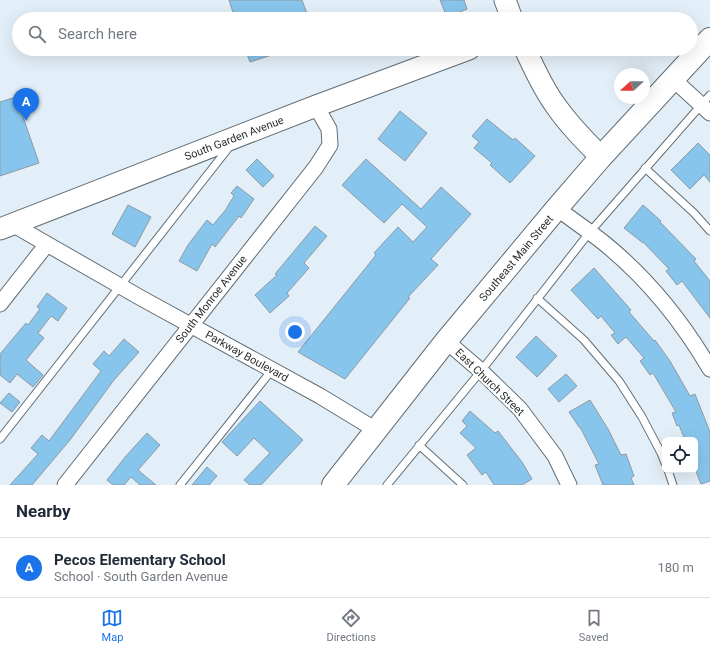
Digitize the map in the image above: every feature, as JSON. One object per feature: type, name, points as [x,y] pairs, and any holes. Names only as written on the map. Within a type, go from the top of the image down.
[{"type":"main road","name":"Southeast Main Street","points":[[698,52],[710,39]]},
{"type":"main road","name":"Southeast Main Street","points":[[333,485],[446,341],[557,208],[601,157],[694,56]]},
{"type":"street","points":[[505,0],[509,12]]},
{"type":"street","name":"South Garden Avenue","points":[[6,226],[316,106],[450,56]]},
{"type":"street","points":[[528,56],[543,86],[555,105],[568,122],[601,157]]},
{"type":"street","points":[[673,79],[707,104]]},
{"type":"street","name":"South Monroe Avenue","points":[[64,485],[316,167],[330,145],[329,129],[316,106]]},
{"type":"street","points":[[557,208],[604,244],[636,273],[666,305],[696,344],[710,369]]},
{"type":"street","name":"Parkway Boulevard","points":[[6,226],[43,249],[120,286],[320,396],[376,430]]},
{"type":"street","points":[[0,304],[43,249]]},
{"type":"street","name":"East Church Street","points":[[446,341],[481,371],[520,409],[555,456],[569,485]]},
{"type":"lane","points":[[387,485],[481,371],[589,232],[645,168],[707,104]]},
{"type":"lane","points":[[0,439],[237,137]]},
{"type":"lane","points":[[645,168],[694,213],[710,231]]},
{"type":"lane","points":[[538,298],[584,340],[619,381],[642,417],[662,456]]},
{"type":"lane","points":[[180,485],[272,370]]},
{"type":"lane","points":[[419,445],[463,485]]},
{"type":"lane","points":[[669,473],[673,485]]},
{"type":"building","points":[[229,0],[302,0],[306,12],[233,12]]},
{"type":"building","points":[[440,0],[464,0],[467,9],[460,12],[445,12]]},
{"type":"building","points":[[248,56],[269,56],[250,62]]},
{"type":"building","points":[[16,97],[39,163],[0,176],[0,102]]},
{"type":"building","points":[[400,111],[427,133],[405,161],[378,139]]},
{"type":"building","points":[[487,119],[513,140],[515,138],[535,156],[510,183],[490,165],[492,163],[474,148],[479,142],[472,136]]},
{"type":"building","points":[[698,143],[710,155],[710,182],[704,175],[690,189],[671,170]]},
{"type":"building","points":[[257,159],[274,176],[263,187],[246,170]]},
{"type":"building","points":[[366,159],[421,209],[441,187],[471,214],[431,259],[438,265],[408,297],[410,298],[345,379],[298,352],[376,255],[374,253],[398,227],[413,242],[427,227],[402,204],[384,223],[342,185]]},
{"type":"building","points":[[237,186],[254,199],[241,218],[239,216],[215,247],[212,244],[197,271],[179,261],[188,245],[207,220],[213,225],[227,208],[234,196],[231,193]]},
{"type":"building","points":[[128,205],[151,217],[135,247],[112,234]]},
{"type":"building","points":[[643,205],[661,221],[660,222],[696,259],[694,261],[710,281],[710,318],[682,281],[677,285],[666,271],[669,269],[643,242],[624,228]]},
{"type":"building","points":[[315,226],[327,236],[304,263],[309,268],[287,293],[289,296],[270,313],[255,295],[277,275],[275,274]]},
{"type":"building","points":[[594,268],[631,310],[629,312],[654,341],[655,340],[670,361],[690,396],[695,394],[710,432],[710,481],[701,484],[697,473],[698,473],[698,437],[684,437],[679,425],[677,426],[672,413],[676,412],[653,373],[650,375],[640,361],[644,358],[626,337],[618,344],[611,335],[615,333],[601,316],[598,319],[571,290]]},
{"type":"building","points":[[47,293],[67,308],[58,321],[51,316],[38,333],[44,338],[26,360],[43,375],[33,387],[17,374],[10,383],[0,375],[0,354],[26,323],[28,325],[40,309],[37,307]]},
{"type":"building","points":[[536,336],[557,356],[537,377],[516,357]]},
{"type":"building","points":[[124,339],[139,352],[114,380],[70,440],[32,485],[10,485],[38,454],[31,448],[42,435],[49,441],[101,371],[93,364],[104,351],[109,356]]},
{"type":"building","points":[[566,374],[577,386],[559,402],[548,389]]},
{"type":"building","points":[[9,393],[20,402],[12,412],[0,403]]},
{"type":"building","points":[[590,400],[608,429],[621,455],[626,454],[634,476],[631,478],[634,485],[603,485],[595,465],[599,464],[580,427],[569,412]]},
{"type":"building","points":[[260,401],[303,440],[261,485],[250,485],[244,480],[270,453],[254,438],[237,456],[222,442]]},
{"type":"building","points":[[470,411],[495,433],[498,431],[522,462],[532,479],[522,485],[494,485],[486,472],[482,475],[467,455],[476,448],[460,433],[467,426],[462,421]]},
{"type":"building","points":[[147,433],[160,445],[138,470],[156,485],[140,485],[131,477],[124,485],[113,485],[107,480]]},
{"type":"building","points":[[207,467],[217,476],[209,485],[192,485]]},
{"type":"place","name":"Pecos Elementary School","points":[[26,121]]}]
